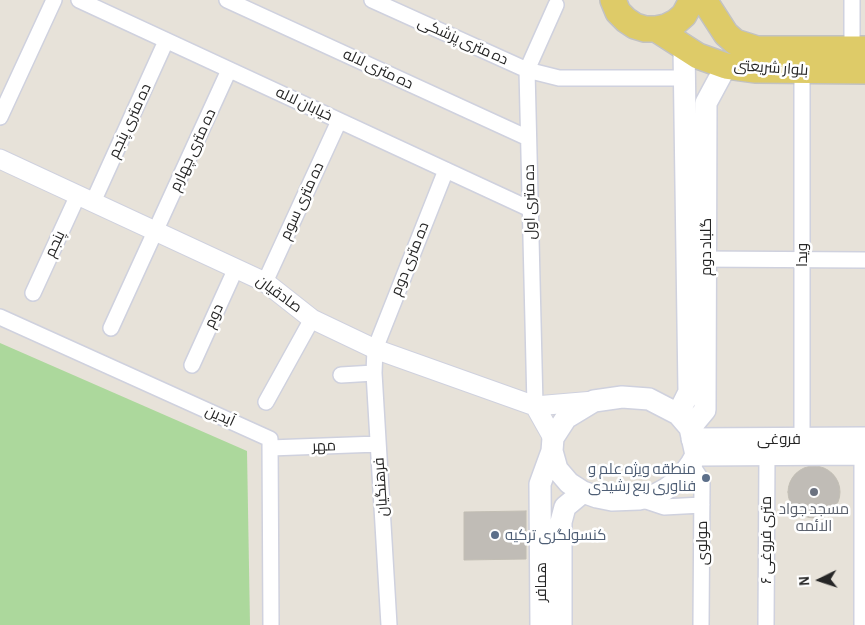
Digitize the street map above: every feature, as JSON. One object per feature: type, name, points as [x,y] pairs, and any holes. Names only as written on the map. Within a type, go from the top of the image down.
[{"type":"main road","points":[[656,30],[676,22],[684,15],[692,0]]},
{"type":"main road","name":"بلوار شریعتى","points":[[704,0],[719,11],[726,34],[735,42],[757,49],[859,49]]},
{"type":"main road","name":"بلوار شریعتى","points":[[611,1],[622,16],[635,26],[656,30],[698,56],[726,66],[755,70],[865,71]]},
{"type":"main road","name":"گلباد دوم","points":[[684,48],[685,78],[695,160],[696,259],[705,410],[690,440]]},
{"type":"main road","name":"گلباد دوم","points":[[695,160],[706,103],[726,66]]},
{"type":"main road","points":[[615,397],[635,397],[664,405],[690,440],[680,479],[652,496],[639,499],[612,500],[583,492],[569,483],[557,469],[552,444],[566,418],[594,401],[615,397]]},
{"type":"main road","name":"فروغى","points":[[690,440],[865,438]]},
{"type":"main road","name":"فروغى","points":[[690,440],[767,455],[865,454]]},
{"type":"main road","name":"همافر","points":[[551,622],[540,484],[552,444]]},
{"type":"main road","points":[[865,454],[865,625]]},
{"type":"main road","name":"همافر","points":[[551,622],[561,522],[565,507],[583,492]]},
{"type":"street","points":[[0,117],[54,0]]},
{"type":"street","name":"خیابان لاله","points":[[79,0],[530,209]]},
{"type":"street","name":"ده متری لاله","points":[[227,0],[528,138]]},
{"type":"street","name":"ده متری پزشکی","points":[[372,0],[527,70],[559,78],[685,78]]},
{"type":"street","points":[[852,0],[859,49]]},
{"type":"street","name":"ده متری اول","points":[[534,406],[527,70],[556,2]]},
{"type":"street","name":"ده متری پنجم","points":[[85,198],[166,41]]},
{"type":"street","name":"ده متری چهارم","points":[[112,328],[230,70]]},
{"type":"street","name":"ویدا","points":[[802,71],[802,439]]},
{"type":"street","name":"ده متری سوم","points":[[265,282],[339,121]]},
{"type":"street","name":"صادقیان","points":[[1,163],[85,198],[265,282],[312,319],[375,349],[534,406]]},
{"type":"street","name":"ده متری دوم","points":[[375,349],[446,170]]},
{"type":"street","name":"پنجم","points":[[33,293],[85,198]]},
{"type":"street","points":[[696,259],[865,260]]},
{"type":"street","name":"دوم","points":[[192,365],[236,268]]},
{"type":"street","name":"آیدین","points":[[0,317],[270,439],[270,448]]},
{"type":"street","points":[[266,402],[312,319]]},
{"type":"street","name":"فرهنگیان","points":[[375,349],[374,373],[390,625]]},
{"type":"street","points":[[340,375],[374,373]]},
{"type":"street","points":[[552,444],[534,406],[594,401]]},
{"type":"street","name":"مولوی","points":[[690,440],[702,484],[701,625]]},
{"type":"street","name":"مهر","points":[[270,448],[378,444]]},
{"type":"street","points":[[270,448],[271,625]]},
{"type":"street","name":"۶ متری فروغی","points":[[766,625],[767,455]]},
{"type":"street","points":[[639,499],[664,506],[702,505]]},
{"type":"green space","points":[[0,343],[247,451],[250,625],[0,625]]},
{"type":"building","name":"مسجد جواد الائمه","points":[[809,466],[819,466],[833,473],[840,487],[840,497],[833,511],[819,518],[809,518],[799,514],[792,507],[788,497],[788,487],[792,477],[799,470]]},
{"type":"building","name":"کنسولگری ترکیه","points":[[526,511],[526,559],[464,560],[464,512]]},
{"type":"place","name":"منطقه ویژه علم و فناوری ربع رشیدی","points":[[706,478]]},
{"type":"place","name":"مسجد جواد الائمه","points":[[814,492]]},
{"type":"place","name":"کنسولگری ترکیه","points":[[495,535]]}]
